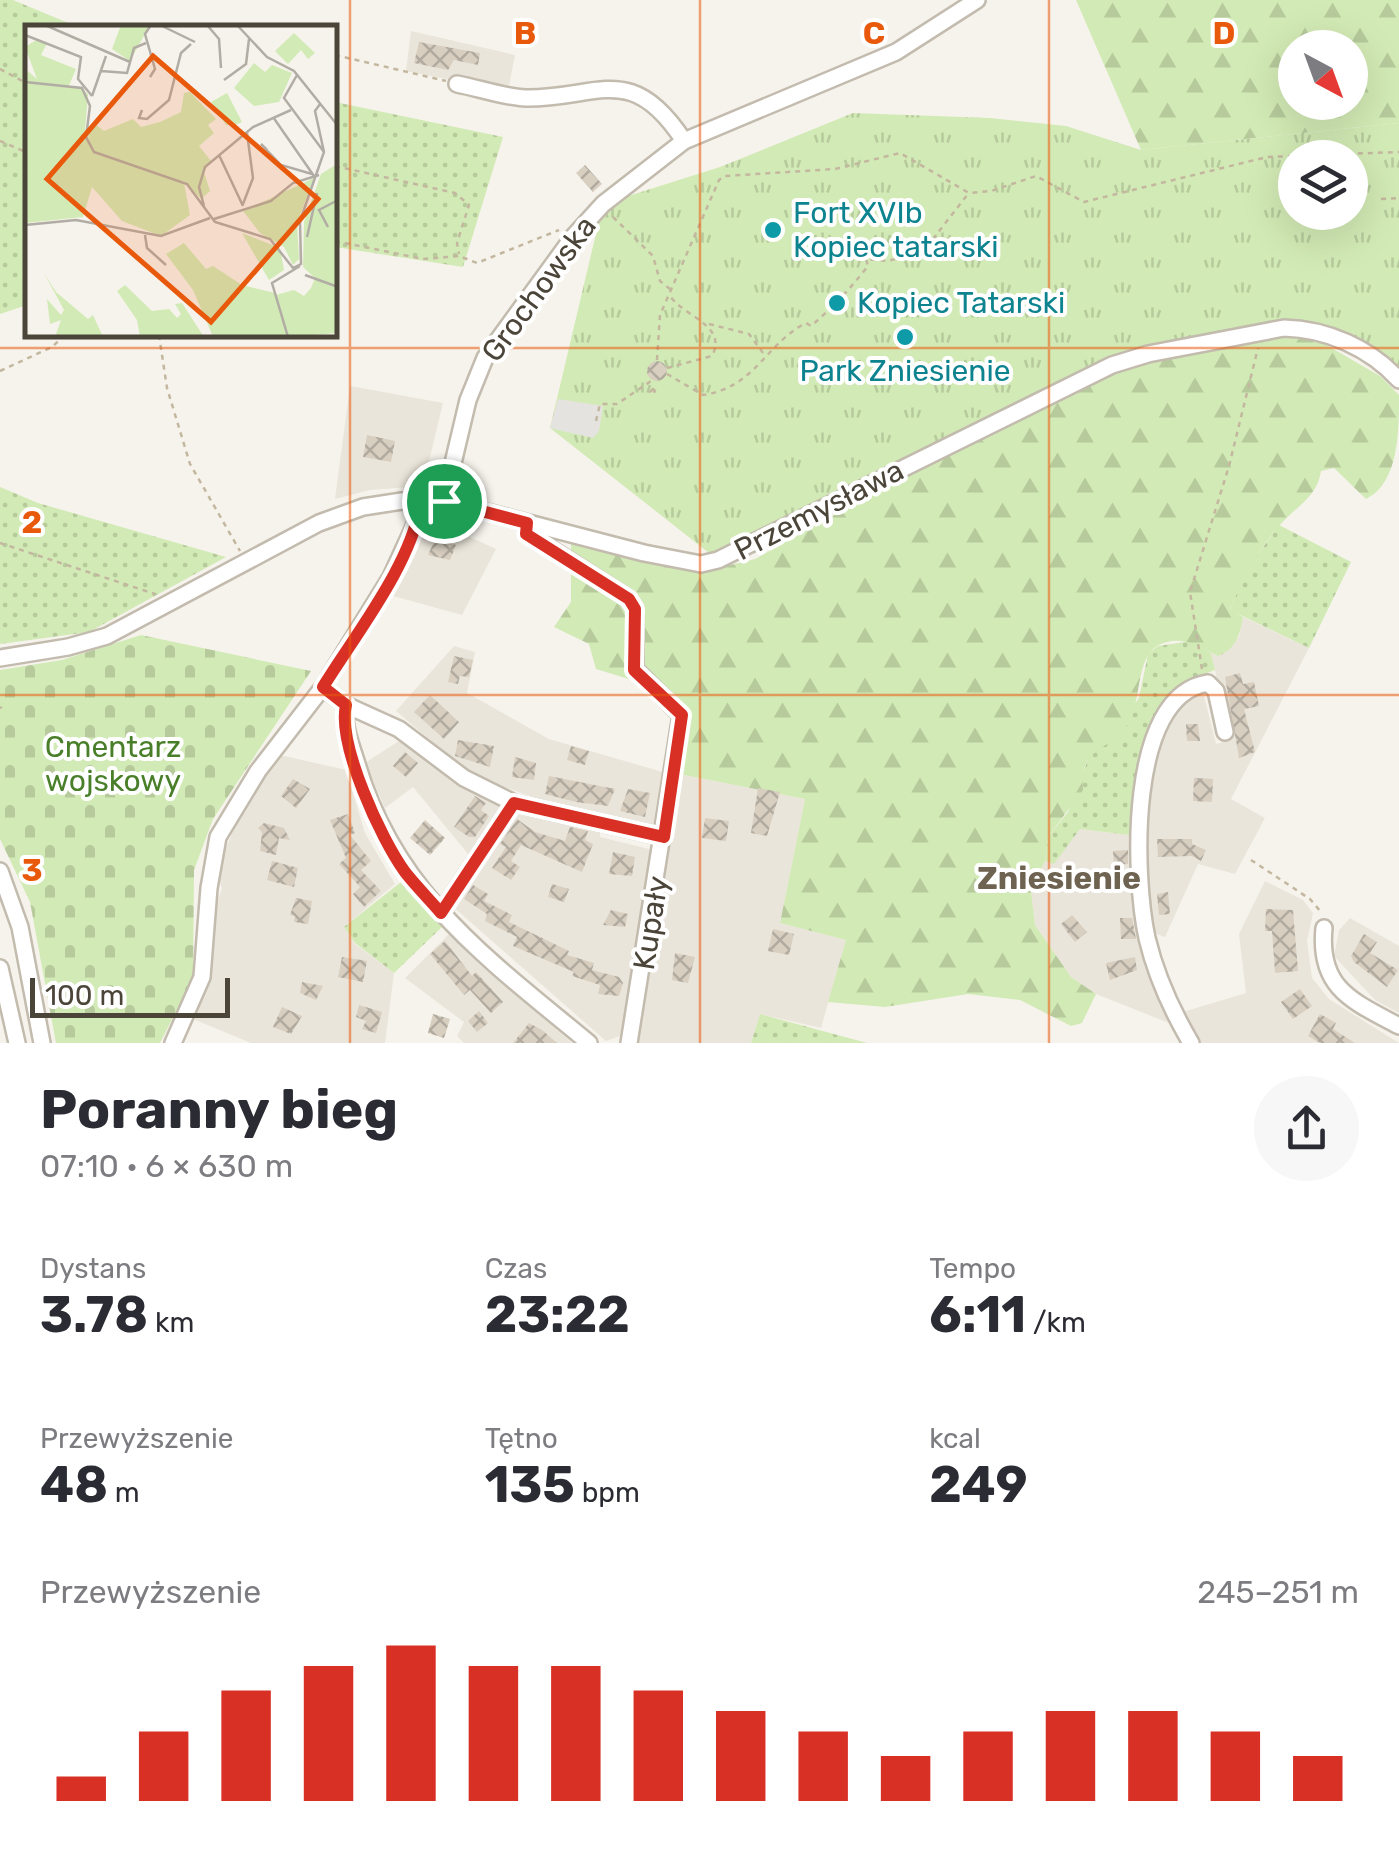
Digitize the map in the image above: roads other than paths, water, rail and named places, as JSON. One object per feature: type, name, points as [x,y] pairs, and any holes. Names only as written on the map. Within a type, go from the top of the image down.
[{"type":"street","name":"Grochowska","points":[[444,501],[476,377],[573,237],[603,204],[684,140],[880,60],[938,29],[977,0]]},
{"type":"street","points":[[456,84],[522,98],[622,88],[656,110],[684,140]]},
{"type":"street","name":"Przemysława","points":[[0,658],[68,648],[107,636],[342,514],[421,500],[444,501],[683,561],[718,560],[758,544],[1012,411],[1112,365],[1263,332],[1306,329],[1368,352],[1399,380]]},
{"type":"street","points":[[174,1043],[202,977],[208,888],[218,837],[258,771],[323,687],[391,576],[420,516],[421,500]]},
{"type":"street","name":"Kupały","points":[[527,523],[526,534],[629,599],[635,609],[634,670],[648,686],[672,702],[683,726],[629,1043]]},
{"type":"street","points":[[1191,1043],[1158,979],[1147,936],[1140,897],[1140,814],[1148,756],[1166,714],[1182,697],[1205,684],[1216,692],[1225,732]]},
{"type":"street","points":[[323,687],[346,705],[399,729],[464,778],[514,803],[664,837]]},
{"type":"street","points":[[346,705],[343,719],[367,798],[405,872],[441,913],[589,1043]]},
{"type":"street","points":[[441,913],[514,803]]},
{"type":"street","points":[[0,871],[20,927],[42,1043]]},
{"type":"street","points":[[1324,928],[1324,968],[1337,988],[1399,1026]]},
{"type":"street","points":[[0,968],[17,1043]]},
{"type":"place","name":"Fort XVIb Kopiec tatarski","points":[[773,230]]},
{"type":"place","name":"Kopiec Tatarski","points":[[837,303]]},
{"type":"place","name":"Park Zniesienie","points":[[905,337]]},
{"type":"district","name":"Zniesienie","points":[[1059,878]]},
{"type":"park label","name":"Cmentarz wojskowy","points":[[113,764]]}]
